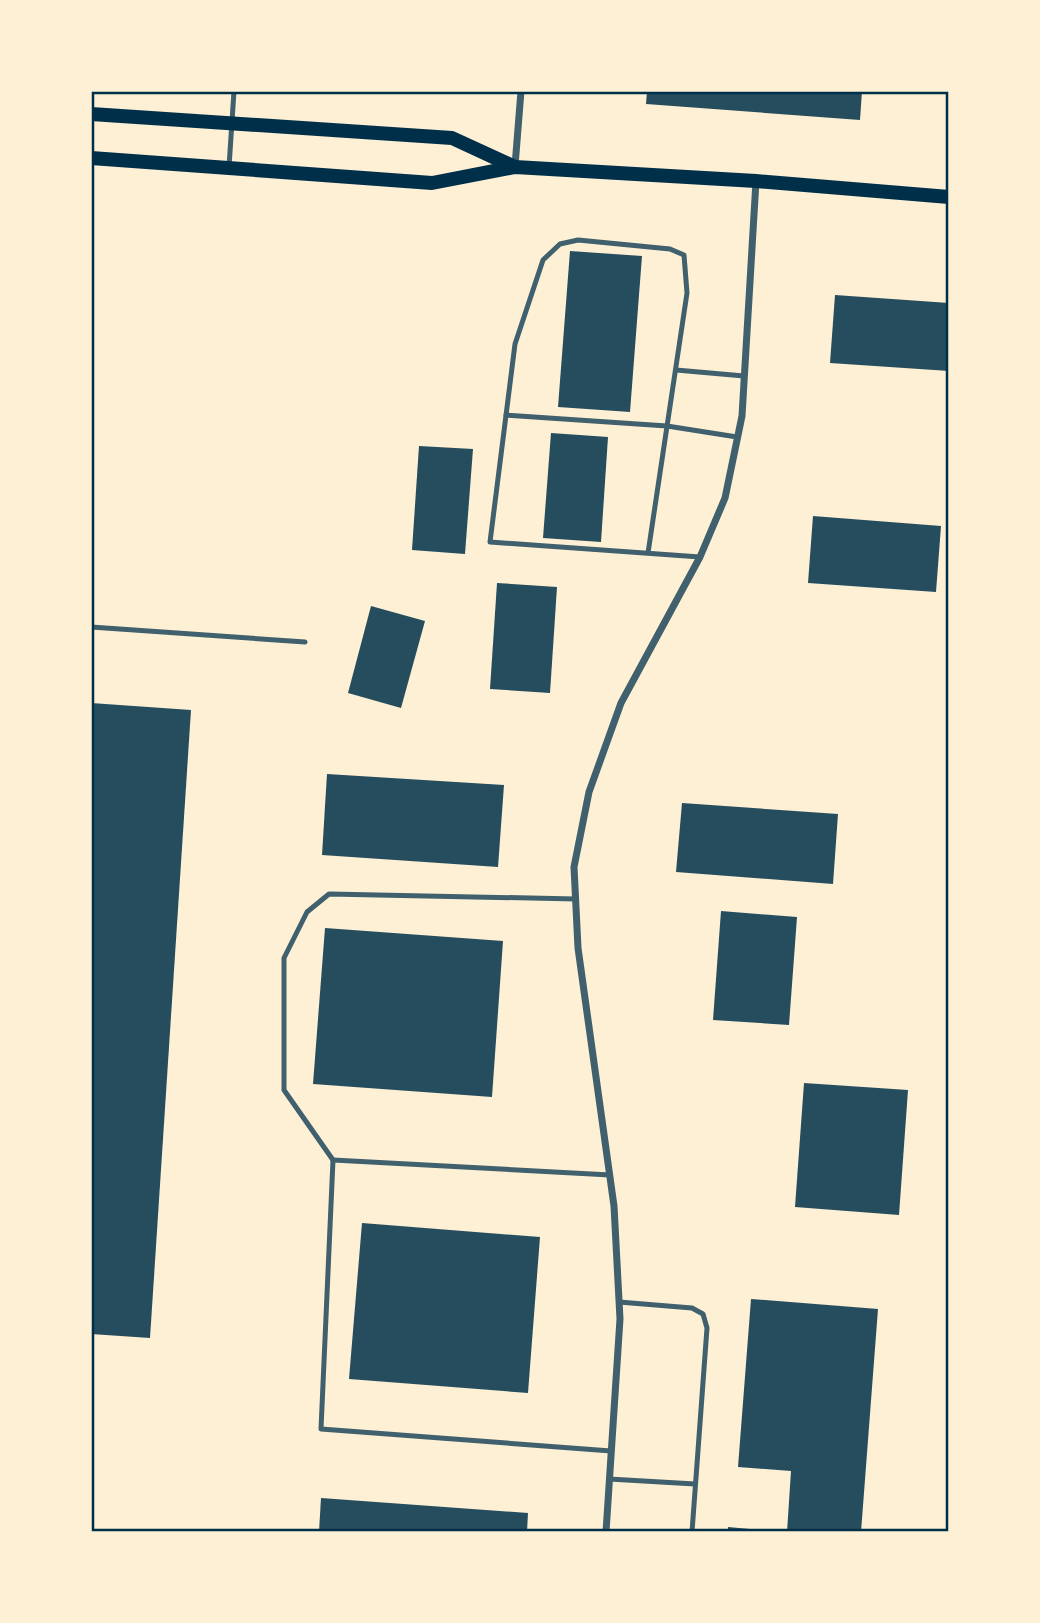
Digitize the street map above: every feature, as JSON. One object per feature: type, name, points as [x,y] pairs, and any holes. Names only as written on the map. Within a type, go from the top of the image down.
[{"type":"main road","points":[[91,114],[452,138],[515,167]]},
{"type":"main road","points":[[91,158],[432,183],[515,167],[756,181],[949,197]]},
{"type":"street","points":[[515,167],[521,91]]},
{"type":"street","points":[[606,1532],[619,1302],[610,1175],[578,948],[574,867],[589,792],[621,703],[700,557],[725,498],[737,437],[744,376],[756,181]]},
{"type":"lane","points":[[229,167],[234,91]]},
{"type":"lane","points":[[648,554],[687,293],[684,256],[670,249],[578,240],[561,244],[543,260],[515,344],[490,542],[648,554],[700,557]]},
{"type":"lane","points":[[676,370],[744,376]]},
{"type":"lane","points":[[506,415],[667,426],[737,437]]},
{"type":"lane","points":[[91,627],[305,642]]},
{"type":"lane","points":[[576,899],[329,894],[307,912],[284,958],[284,1090],[334,1160],[321,1429],[611,1451]]},
{"type":"lane","points":[[334,1160],[610,1175]]},
{"type":"lane","points":[[619,1302],[692,1308],[703,1314],[707,1328],[692,1532]]},
{"type":"lane","points":[[609,1479],[695,1484]]},
{"type":"building","points":[[647,91],[862,91],[860,120],[646,104]]},
{"type":"building","points":[[570,251],[642,256],[630,412],[558,407]]},
{"type":"building","points":[[835,295],[949,303],[949,371],[830,363]]},
{"type":"building","points":[[551,433],[608,437],[601,542],[543,538]]},
{"type":"building","points":[[419,446],[473,449],[465,554],[412,550]]},
{"type":"building","points":[[813,516],[941,526],[936,592],[808,583]]},
{"type":"building","points":[[497,583],[557,587],[550,693],[490,689]]},
{"type":"building","points":[[371,606],[425,621],[401,708],[348,693]]},
{"type":"building","points":[[91,703],[191,710],[150,1338],[91,1334]]},
{"type":"building","points":[[327,774],[504,785],[498,867],[322,855]]},
{"type":"building","points":[[682,803],[838,814],[833,884],[676,872]]},
{"type":"building","points":[[721,911],[797,917],[789,1025],[713,1020]]},
{"type":"building","points":[[325,928],[503,941],[492,1097],[313,1084]]},
{"type":"building","points":[[804,1083],[908,1090],[899,1215],[795,1207]]},
{"type":"building","points":[[362,1223],[540,1237],[528,1393],[349,1379]]},
{"type":"building","points":[[751,1299],[878,1309],[861,1532],[787,1532],[791,1471],[738,1467]]},
{"type":"building","points":[[321,1498],[528,1513],[527,1532],[319,1532]]},
{"type":"building","points":[[728,1527],[761,1530],[761,1532],[728,1532]]}]
